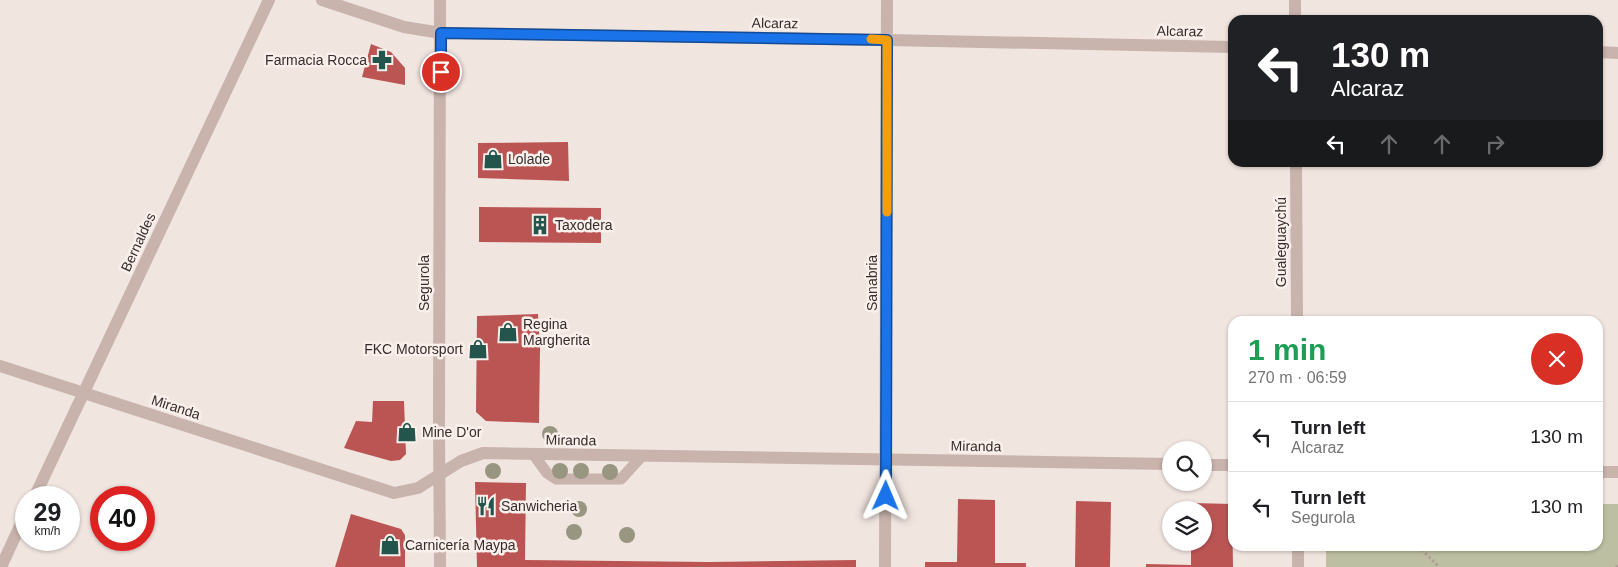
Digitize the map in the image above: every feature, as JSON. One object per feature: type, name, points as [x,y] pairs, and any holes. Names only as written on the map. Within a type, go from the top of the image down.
[{"type":"street","name":"Bernaldes","points":[[40,486],[268,0]]},
{"type":"street","name":"Alcaraz","points":[[322,0],[404,26],[441,33],[1228,47]]},
{"type":"street","name":"Segurola","points":[[440,0],[440,567]]},
{"type":"street","name":"Sanabria","points":[[885,567],[887,0]]},
{"type":"street","points":[[1295,0],[1295,15]]},
{"type":"street","points":[[1603,52],[1618,53]]},
{"type":"street","name":"Gualeguaychú","points":[[1296,167],[1297,316]]},
{"type":"street","name":"Miranda","points":[[0,366],[394,493],[418,488],[461,460],[483,453],[1162,464]]},
{"type":"street","points":[[1212,465],[1228,465]]},
{"type":"street","points":[[1603,472],[1618,472]]},
{"type":"street","points":[[1,567],[15,537]]},
{"type":"street","points":[[1298,551],[1298,567]]},
{"type":"lane","points":[[533,454],[547,474],[556,479],[621,479],[641,456]]},
{"type":"path","points":[[1423,551],[1439,567]]},
{"type":"green space","points":[[1603,504],[1618,504],[1618,567],[1326,567],[1326,551],[1603,551]]},
{"type":"building","name":"Farmacia Rocca","points":[[371,44],[391,52],[405,68],[405,85],[362,77]]},
{"type":"building","points":[[568,142],[569,181],[478,178],[478,143]]},
{"type":"building","name":"Taxodera","points":[[479,207],[601,208],[601,243],[479,242]]},
{"type":"building","points":[[538,314],[540,349],[539,423],[486,421],[476,412],[477,316]]},
{"type":"building","points":[[373,401],[404,401],[406,454],[400,460],[391,461],[344,448],[356,421],[372,422]]},
{"type":"building","points":[[475,482],[526,483],[525,560],[709,562],[856,560],[856,567],[477,567]]},
{"type":"building","points":[[958,499],[995,500],[995,563],[1026,563],[1026,567],[925,567],[925,562],[957,562]]},
{"type":"building","points":[[1076,501],[1111,502],[1110,567],[1075,567]]},
{"type":"building","points":[[1212,504],[1228,504],[1228,551],[1233,551],[1233,567],[1146,567],[1146,564],[1191,565],[1191,551],[1212,551]]},
{"type":"building","points":[[351,514],[401,529],[405,535],[405,567],[335,567]]},
{"type":"slow traffic","points":[[871,39],[887,40],[887,212]]},
{"type":"place","name":"Farmacia Rocca","points":[[382,60]]},
{"type":"place","name":"Lolade","points":[[493,159]]},
{"type":"place","name":"Taxodera","points":[[540,225]]},
{"type":"place","name":"Regina Margherita","points":[[508,332]]},
{"type":"place","name":"FKC Motorsport","points":[[478,349]]},
{"type":"place","name":"Mine D'or","points":[[407,432]]},
{"type":"place","name":"Sanwicheria","points":[[486,506]]},
{"type":"place","name":"Carnicería Maypa","points":[[390,545]]},
{"type":"route","points":[[441,72],[441,33],[887,40],[886,496]]}]
